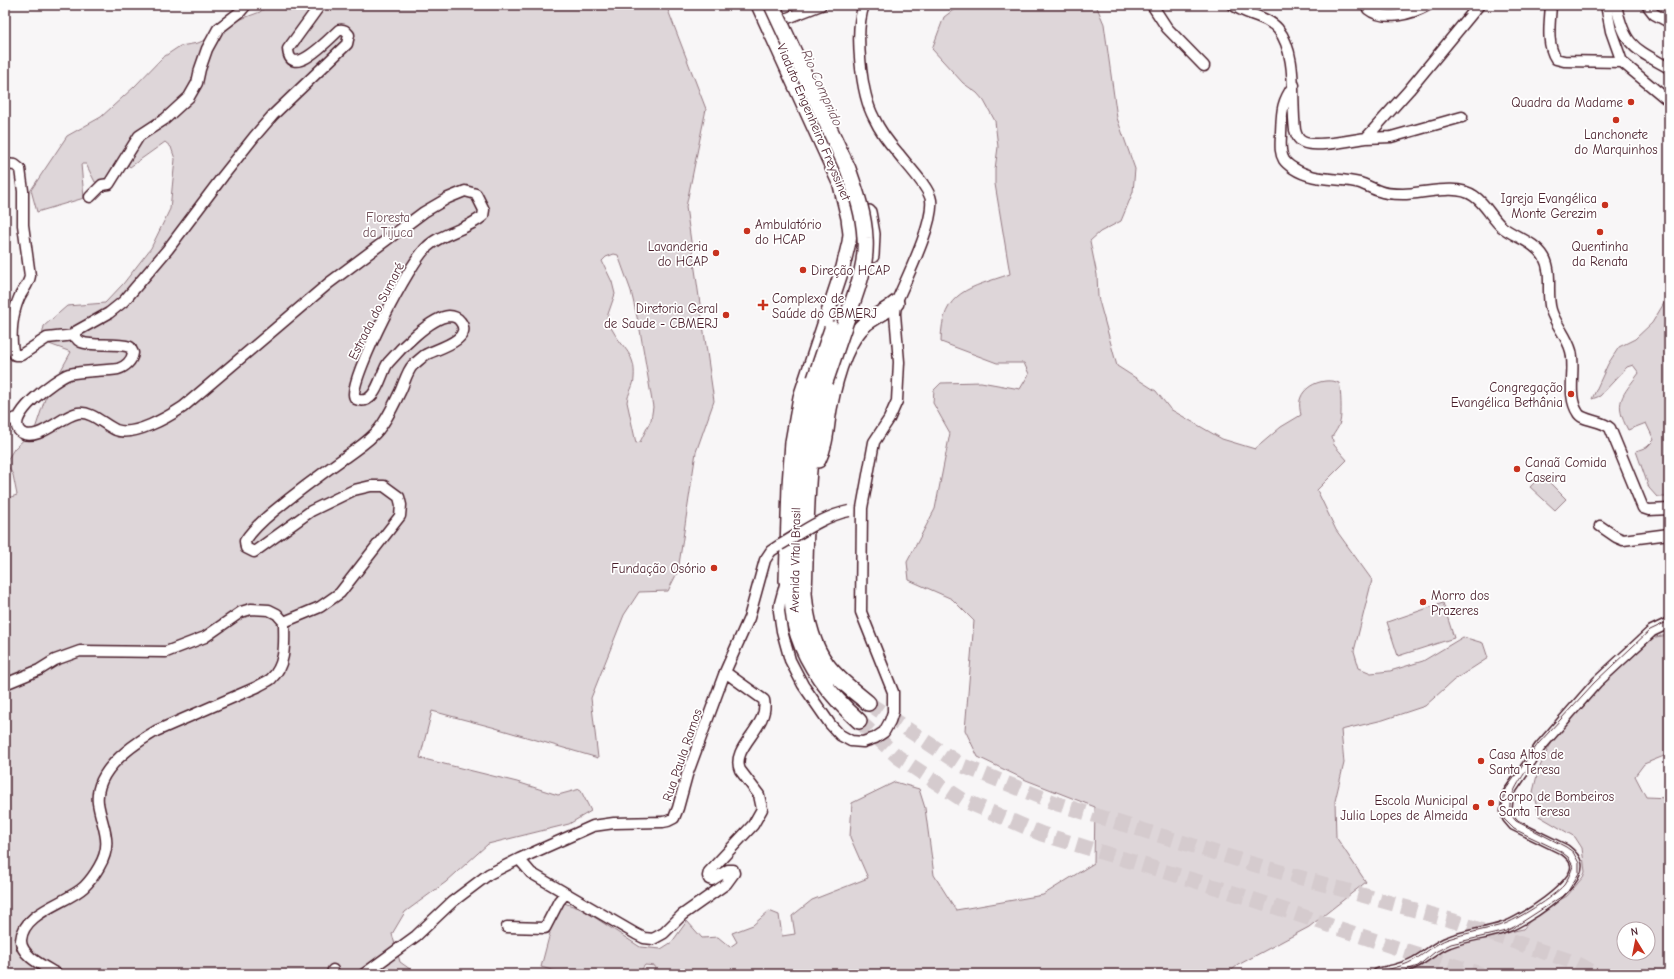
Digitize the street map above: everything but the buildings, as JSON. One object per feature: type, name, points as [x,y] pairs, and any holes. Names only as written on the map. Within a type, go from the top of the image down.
[{"type":"highway","name":"Viaduto Engenheiro Freyssinet","points":[[762,5],[839,174],[850,207],[855,232],[855,253],[850,279],[820,381]]},
{"type":"highway","name":"Viaduto Engenheiro Freyssinet","points":[[772,5],[848,170],[856,190],[862,215],[865,239],[864,262],[820,381]]},
{"type":"highway","points":[[818,460],[825,440],[829,409],[839,370],[851,341],[866,323],[896,303]]},
{"type":"highway","points":[[807,618],[818,460],[826,404],[834,364]]},
{"type":"highway","name":"Avenida Vital Brasil","points":[[820,381],[809,470],[804,593],[807,618],[816,644],[828,666],[868,703]]},
{"type":"highway","name":"Avenida Vital Brasil","points":[[820,381],[806,413],[800,446],[792,601],[798,634],[808,658],[823,684],[835,699],[859,721]]},
{"type":"highway","points":[[786,581],[786,614],[793,639],[803,660],[823,684]]},
{"type":"main road","points":[[758,5],[840,185],[850,234],[843,267],[800,397],[792,442],[788,499],[786,581]]},
{"type":"main road","points":[[780,5],[860,184],[870,215],[873,234],[868,276],[840,344],[834,364],[814,358]]},
{"type":"main road","points":[[768,26],[785,19]]},
{"type":"street","points":[[90,197],[102,185],[109,184],[139,136],[165,118],[189,98],[197,82],[207,49],[218,29],[240,12],[246,5]]},
{"type":"street","points":[[5,164],[15,165],[20,169],[23,191],[23,225],[30,278],[14,311],[12,351],[15,355],[20,355],[47,338],[75,334],[77,330],[109,313],[124,301],[168,249],[254,137],[274,115],[347,44],[349,39],[346,32],[339,30],[306,58],[298,62],[294,62],[288,56],[288,49],[320,5]]},
{"type":"street","points":[[785,19],[822,5]]},
{"type":"street","points":[[786,581],[779,611],[782,631],[790,660],[803,685],[830,724],[840,735],[851,741],[863,742],[875,738],[884,732],[890,721],[893,712],[893,692],[861,612],[862,508],[874,442],[896,407],[898,396],[899,362],[895,314],[896,303],[931,215],[931,199],[926,187],[890,144],[874,119],[867,103],[859,45],[859,21],[864,5]]},
{"type":"street","points":[[1152,5],[1167,28],[1204,66]]},
{"type":"street","points":[[1233,5],[1241,11],[1269,21],[1278,29],[1284,40],[1289,56],[1294,85],[1295,131],[1298,138],[1303,142],[1322,144],[1366,138],[1391,138],[1462,117]]},
{"type":"street","points":[[1368,5],[1368,9],[1374,14],[1383,16],[1406,14],[1428,5]]},
{"type":"street","points":[[1366,138],[1436,58],[1479,5]]},
{"type":"street","points":[[1551,5],[1550,42],[1552,53],[1556,59],[1564,61],[1622,62]]},
{"type":"street","points":[[1606,5],[1611,31],[1622,62],[1669,101]]},
{"type":"street","points":[[1616,5],[1619,20],[1630,44],[1669,68]]},
{"type":"street","points":[[1647,5],[1654,14],[1669,22]]},
{"type":"street","points":[[1294,85],[1284,100],[1281,121],[1281,150],[1284,160],[1289,165],[1298,171],[1321,179],[1360,183],[1381,192],[1403,194],[1450,190],[1461,191],[1474,195],[1501,226],[1534,247],[1544,257],[1549,277],[1549,300],[1551,311],[1571,351],[1572,389],[1578,414],[1580,416],[1598,421],[1610,428],[1643,508],[1649,510],[1669,509]]},
{"type":"street","name":"Estrada do Sumaré","points":[[17,418],[18,429],[22,432],[33,434],[42,432],[71,414],[80,412],[90,414],[115,430],[122,432],[133,431],[166,418],[189,403],[329,283],[424,212],[448,198],[465,191],[476,194],[484,210],[483,216],[460,231],[443,236],[427,246],[406,275],[360,372],[354,395],[356,400],[361,402],[365,401],[369,397],[380,383],[386,364],[407,341],[434,322],[449,316],[458,318],[463,324],[462,335],[450,344],[425,355],[412,367],[386,418],[379,429],[368,440],[297,492],[260,523],[250,533],[245,541],[246,548],[254,552],[311,510],[354,490],[371,486],[384,486],[399,497],[401,505],[400,516],[340,593],[320,606],[284,622]]},
{"type":"street","points":[[5,421],[17,418],[28,403],[38,394],[69,374],[123,368],[133,355],[130,347],[122,344],[85,343],[78,340],[75,334]]},
{"type":"street","name":"Rua Paula Ramos","points":[[364,974],[416,936],[452,902],[489,874],[593,826],[614,823],[668,822],[674,818],[687,774],[725,672],[749,618],[767,555],[780,545],[834,514],[862,508]]},
{"type":"street","points":[[1600,526],[1616,537],[1624,540],[1669,534]]},
{"type":"street","points":[[5,684],[39,670],[55,660],[80,651],[166,652],[205,637],[241,612],[251,609],[269,610],[277,614],[284,622],[284,651],[277,671],[271,679],[257,687],[151,734],[123,753],[107,772],[101,782],[98,794],[98,803],[107,846],[106,855],[94,875],[84,887],[37,915],[22,934],[21,942],[23,949],[57,974]]},
{"type":"street","points":[[1378,974],[1396,970],[1414,963],[1449,942],[1513,924],[1553,899],[1565,888],[1575,872],[1576,864],[1570,854],[1514,825],[1508,818],[1506,812],[1508,794],[1540,747],[1597,682],[1652,631],[1669,623]]},
{"type":"street","points":[[519,859],[531,873],[565,894],[644,938],[653,939],[664,933],[682,915],[726,884],[734,873],[731,869],[714,880],[709,880],[708,876],[709,872],[753,825],[762,809],[759,795],[738,765],[740,755],[763,718],[765,706],[764,700],[725,672]]},
{"type":"street","points":[[507,927],[545,928],[559,901],[565,894]]},
{"type":"green space","name":"Floresta da Tijuca","points":[[268,5],[666,5],[706,109],[686,207],[714,401],[696,452],[678,571],[668,591],[639,592],[624,615],[591,698],[598,758],[432,711],[420,758],[517,782],[558,795],[580,789],[591,811],[569,824],[488,844],[446,882],[405,912],[392,934],[400,962],[417,974],[5,974],[5,499],[17,495],[13,475],[6,462],[14,449],[35,429],[45,399],[71,352],[41,341],[44,326],[67,306],[105,303],[123,284],[151,248],[170,209],[175,159],[171,147],[165,142],[130,167],[123,161],[107,184],[95,182],[86,164],[81,164],[84,198],[37,212],[31,190],[67,136],[101,117],[134,87],[162,58],[180,46],[198,43],[214,36],[225,25],[260,12]],"holes":[[[614,254],[618,255],[631,291],[640,330],[653,407],[651,420],[640,442],[636,443],[627,402],[634,381],[633,363],[628,352],[610,326],[607,317],[615,294],[612,282],[602,261],[606,257]]]},
{"type":"green space","points":[[960,5],[1096,5],[1104,24],[1117,118],[1135,169],[1133,192],[1121,221],[1100,232],[1090,241],[1097,275],[1098,297],[1117,366],[1156,391],[1170,409],[1222,439],[1255,449],[1281,427],[1301,415],[1300,400],[1302,394],[1311,386],[1316,383],[1328,381],[1339,383],[1341,419],[1339,426],[1332,437],[1334,445],[1347,460],[1317,490],[1336,530],[1372,580],[1354,651],[1359,668],[1371,673],[1390,671],[1423,661],[1463,637],[1483,643],[1488,658],[1454,680],[1425,706],[1383,720],[1341,730],[1344,763],[1335,801],[1336,837],[1366,882],[1309,927],[1238,965],[1227,974],[655,974],[655,966],[645,965],[638,974],[565,974],[541,967],[550,933],[545,928],[561,902],[582,909],[640,947],[661,949],[672,942],[687,921],[702,938],[718,937],[730,947],[737,942],[732,933],[753,925],[769,911],[779,915],[782,936],[795,934],[792,916],[812,900],[868,878],[850,837],[852,803],[895,782],[919,789],[925,808],[934,875],[956,910],[1043,895],[1094,863],[1095,807],[1026,780],[978,757],[965,730],[974,621],[952,599],[909,580],[907,562],[935,509],[950,433],[933,403],[934,390],[941,383],[981,382],[1020,389],[1029,374],[1024,363],[997,363],[941,342],[942,325],[946,311],[953,301],[971,288],[1010,274],[995,184],[995,169],[998,147],[995,121],[984,101],[977,93],[963,83],[932,49],[944,17]]},
{"type":"green space","points":[[1669,295],[1669,497],[1657,497],[1649,488],[1636,451],[1647,447],[1654,440],[1646,423],[1628,430],[1621,413],[1620,406],[1624,394],[1639,373],[1633,365],[1627,367],[1600,396],[1592,399],[1608,364],[1619,347],[1635,339],[1652,323]]},
{"type":"green space","points":[[1542,475],[1566,499],[1555,510],[1530,487]]},
{"type":"green space","points":[[1443,603],[1454,638],[1398,656],[1387,622]]},
{"type":"green space","points":[[1669,635],[1669,754],[1644,764],[1635,776],[1646,797],[1669,798],[1669,974],[1407,974],[1444,947],[1523,929],[1538,912],[1567,896],[1583,877],[1585,872],[1582,848],[1575,837],[1539,816],[1533,792],[1538,771],[1548,749],[1565,721],[1609,670],[1649,638]]},
{"type":"tunnel","points":[[868,703],[961,765],[1058,804],[1249,863],[1454,921],[1573,962],[1597,974]]},
{"type":"tunnel","points":[[859,721],[898,757],[963,800],[1042,834],[1222,889],[1397,948],[1481,974]]},
{"type":"tram line","points":[[1361,974],[1402,966],[1448,939],[1509,922],[1544,902],[1564,885],[1573,866],[1568,857],[1560,851],[1514,829],[1504,819],[1502,807],[1506,789],[1538,744],[1594,683],[1650,630],[1669,621]]},
{"type":"tram line","points":[[1394,974],[1418,966],[1435,952],[1451,944],[1506,931],[1567,893],[1579,873],[1579,863],[1573,852],[1516,821],[1512,815],[1510,809],[1512,796],[1526,771]]},
{"type":"place","name":"Quadra da Madame","points":[[1631,102]]},
{"type":"place","name":"Lanchonete do Marquinhos","points":[[1616,120]]},
{"type":"place","name":"Igreja Evangélica Monte Gerezim","points":[[1605,205]]},
{"type":"place","name":"Ambulatório do HCAP","points":[[747,231]]},
{"type":"place","name":"Quentinha da Renata","points":[[1600,232]]},
{"type":"place","name":"Lavanderia do HCAP","points":[[716,253]]},
{"type":"place","name":"Direção HCAP","points":[[803,270]]},
{"type":"place","name":"Complexo de Saúde do CBMERJ","points":[[763,305]]},
{"type":"place","name":"Diretoria Geral de Saude - CBMERJ","points":[[726,315]]},
{"type":"place","name":"Congregação Evangélica Bethânia","points":[[1571,394]]},
{"type":"place","name":"Canaã Comida Caseira","points":[[1517,469]]},
{"type":"place","name":"Fundação Osório","points":[[714,568]]},
{"type":"place","name":"Morro dos Prazeres","points":[[1423,602]]},
{"type":"place","name":"Casa Altos de Santa Teresa","points":[[1481,761]]},
{"type":"place","name":"Corpo de Bombeiros Santa Teresa","points":[[1491,803]]},
{"type":"place","name":"Escola Municipal Julia Lopes de Almeida","points":[[1476,807]]},
{"type":"water label","name":"Rio Comprido","points":[[822,88]]}]
